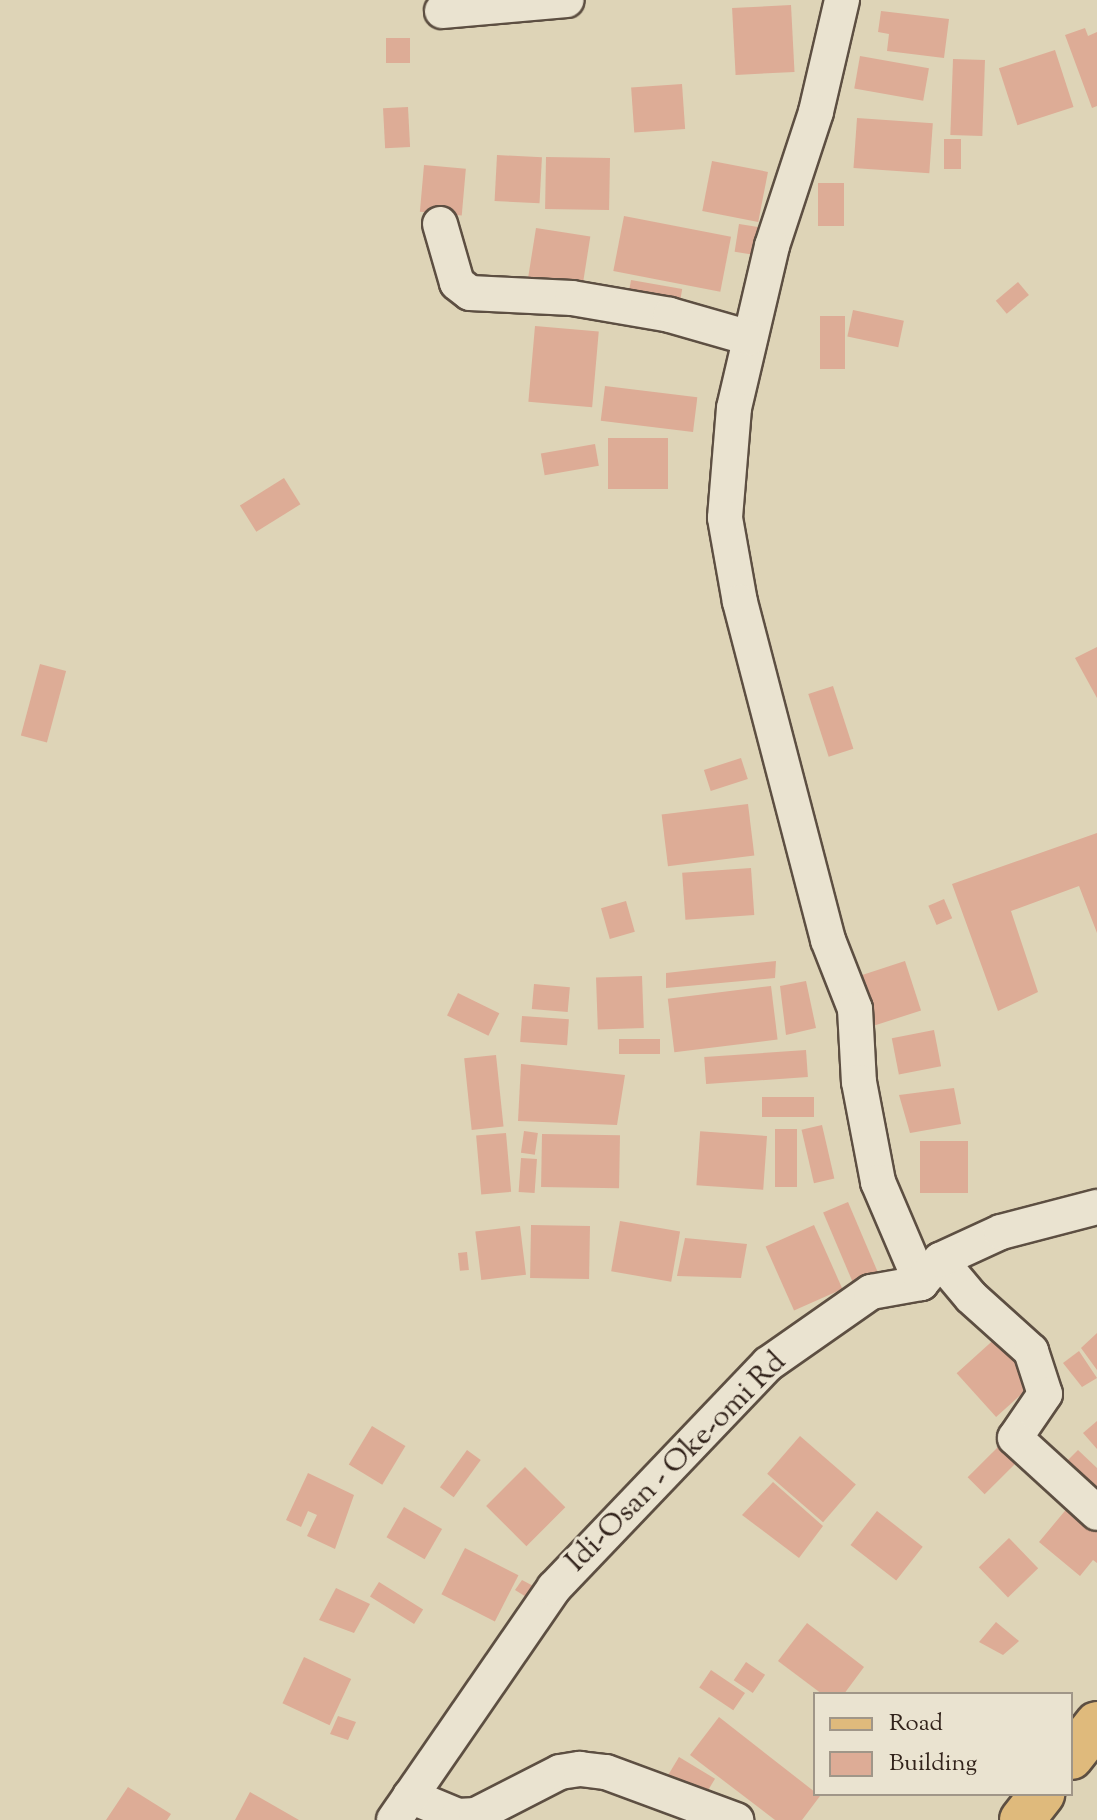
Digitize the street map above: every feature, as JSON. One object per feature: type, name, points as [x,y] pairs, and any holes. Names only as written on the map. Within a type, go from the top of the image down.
[{"type":"main road","points":[[1073,1754],[1097,1724]]},
{"type":"main road","points":[[1022,1820],[1040,1796]]},
{"type":"street","points":[[442,11],[567,0]]},
{"type":"street","points":[[842,0],[816,112],[772,246],[750,338],[725,465],[725,518],[740,602],[828,940],[855,1009],[859,1082],[878,1182],[931,1272],[971,1297],[1031,1351],[1045,1394],[1015,1438],[1097,1513]]},
{"type":"street","points":[[440,224],[457,283],[470,293],[572,298],[670,315],[750,338]]},
{"type":"street","name":"Idi-Osan - Oke-omi Rd","points":[[402,1808],[554,1588],[768,1364],[871,1292],[931,1272],[1001,1232],[1097,1207]]},
{"type":"street","points":[[402,1808],[458,1816],[476,1815],[560,1772],[580,1769],[606,1772],[736,1820]]},
{"type":"building","points":[[791,5],[795,72],[736,75],[732,8]]},
{"type":"building","points":[[881,11],[949,19],[944,58],[887,51],[889,34],[878,32]]},
{"type":"building","points":[[1085,28],[1088,36],[1097,32],[1097,106],[1092,108],[1065,35]]},
{"type":"building","points":[[386,38],[410,38],[410,63],[386,63]]},
{"type":"building","points":[[1055,50],[1074,107],[1017,125],[999,68]]},
{"type":"building","points":[[860,56],[929,68],[923,101],[854,88]]},
{"type":"building","points":[[953,59],[985,60],[982,136],[950,135]]},
{"type":"building","points":[[682,84],[685,129],[634,132],[631,88]]},
{"type":"building","points":[[408,107],[410,147],[385,148],[383,108]]},
{"type":"building","points":[[857,118],[933,123],[929,173],[854,168]]},
{"type":"building","points":[[944,139],[961,139],[961,169],[944,169]]},
{"type":"building","points":[[497,155],[542,157],[540,203],[495,201]]},
{"type":"building","points":[[546,157],[610,158],[609,210],[545,209]]},
{"type":"building","points":[[712,161],[768,172],[758,222],[702,211]]},
{"type":"building","points":[[424,165],[466,169],[462,215],[420,212]]},
{"type":"building","points":[[818,183],[844,183],[844,226],[818,226]]},
{"type":"building","points":[[624,216],[731,237],[720,292],[613,271]]},
{"type":"building","points":[[739,224],[763,228],[758,255],[735,252]]},
{"type":"building","points":[[536,228],[590,237],[582,289],[528,280]]},
{"type":"building","points":[[631,280],[682,289],[679,310],[627,301]]},
{"type":"building","points":[[1018,282],[1029,295],[1007,314],[996,301]]},
{"type":"building","points":[[853,310],[904,321],[898,347],[847,336]]},
{"type":"building","points":[[820,316],[845,316],[845,369],[820,369]]},
{"type":"building","points":[[535,326],[599,332],[592,407],[528,402]]},
{"type":"building","points":[[605,386],[697,397],[693,432],[601,421]]},
{"type":"building","points":[[608,438],[668,438],[668,489],[608,489]]},
{"type":"building","points":[[595,444],[599,466],[545,475],[541,454]]},
{"type":"building","points":[[284,478],[300,504],[256,532],[240,506]]},
{"type":"building","points":[[1097,647],[1097,698],[1075,658]]},
{"type":"building","points":[[40,664],[66,671],[47,742],[21,735]]},
{"type":"building","points":[[833,686],[853,749],[829,757],[808,694]]},
{"type":"building","points":[[741,758],[748,779],[711,791],[704,770]]},
{"type":"building","points":[[748,804],[754,856],[668,866],[662,815]]},
{"type":"building","points":[[1097,833],[1097,933],[1079,886],[1011,911],[1038,992],[998,1011],[952,884]]},
{"type":"building","points":[[751,868],[754,915],[685,920],[682,873]]},
{"type":"building","points":[[944,899],[952,918],[937,925],[928,906]]},
{"type":"building","points":[[626,901],[635,932],[610,939],[601,908]]},
{"type":"building","points":[[776,961],[775,978],[666,988],[666,973]]},
{"type":"building","points":[[905,961],[921,1010],[874,1026],[858,976]]},
{"type":"building","points":[[642,976],[644,1028],[598,1030],[596,978]]},
{"type":"building","points":[[806,981],[816,1028],[786,1035],[780,986]]},
{"type":"building","points":[[534,984],[570,987],[568,1012],[532,1009]]},
{"type":"building","points":[[771,986],[778,1040],[674,1052],[668,999]]},
{"type":"building","points":[[458,993],[499,1013],[488,1036],[447,1015]]},
{"type":"building","points":[[522,1016],[569,1019],[567,1045],[520,1042]]},
{"type":"building","points":[[934,1030],[941,1066],[899,1075],[892,1038]]},
{"type":"building","points":[[619,1039],[660,1039],[660,1054],[619,1054]]},
{"type":"building","points":[[806,1050],[808,1077],[706,1084],[704,1057]]},
{"type":"building","points":[[496,1055],[504,1127],[472,1130],[464,1058]]},
{"type":"building","points":[[521,1064],[625,1075],[617,1125],[518,1121]]},
{"type":"building","points":[[954,1088],[961,1124],[910,1133],[899,1095]]},
{"type":"building","points":[[762,1097],[814,1097],[814,1117],[762,1117]]},
{"type":"building","points":[[822,1125],[834,1179],[814,1183],[802,1130]]},
{"type":"building","points":[[775,1129],[797,1129],[797,1187],[775,1187]]},
{"type":"building","points":[[524,1131],[538,1133],[535,1155],[521,1153]]},
{"type":"building","points":[[700,1131],[767,1136],[763,1190],[696,1185]]},
{"type":"building","points":[[506,1133],[511,1192],[481,1194],[476,1136]]},
{"type":"building","points":[[542,1134],[620,1135],[619,1188],[541,1187]]},
{"type":"building","points":[[920,1141],[968,1141],[968,1193],[920,1193]]},
{"type":"building","points":[[521,1158],[537,1159],[535,1193],[519,1192]]},
{"type":"building","points":[[848,1202],[881,1279],[856,1290],[823,1213]]},
{"type":"building","points":[[620,1221],[680,1232],[671,1282],[611,1271]]},
{"type":"building","points":[[531,1225],[590,1226],[589,1279],[530,1278]]},
{"type":"building","points":[[814,1225],[842,1289],[794,1311],[766,1247]]},
{"type":"building","points":[[520,1226],[526,1275],[481,1280],[475,1231]]},
{"type":"building","points":[[685,1238],[747,1244],[741,1278],[677,1276]]},
{"type":"building","points":[[467,1252],[469,1270],[460,1271],[458,1253]]},
{"type":"building","points":[[1097,1333],[1097,1370],[1081,1348]]},
{"type":"building","points":[[999,1335],[1038,1379],[996,1417],[957,1373]]},
{"type":"building","points":[[1079,1351],[1097,1378],[1082,1387],[1063,1363]]},
{"type":"building","points":[[1097,1421],[1097,1449],[1083,1433]]},
{"type":"building","points":[[372,1426],[405,1446],[382,1485],[349,1465]]},
{"type":"building","points":[[800,1436],[856,1485],[823,1522],[767,1474]]},
{"type":"building","points":[[1003,1442],[1020,1459],[985,1494],[968,1477]]},
{"type":"building","points":[[467,1450],[481,1460],[454,1497],[440,1487]]},
{"type":"building","points":[[1078,1450],[1097,1468],[1097,1493],[1065,1463]]},
{"type":"building","points":[[525,1467],[565,1507],[526,1546],[486,1506]]},
{"type":"building","points":[[308,1473],[354,1495],[335,1549],[307,1536],[317,1515],[308,1511],[301,1527],[286,1520]]},
{"type":"building","points":[[773,1482],[823,1526],[799,1558],[742,1515]]},
{"type":"building","points":[[1069,1506],[1097,1529],[1097,1563],[1093,1560],[1080,1576],[1039,1542]]},
{"type":"building","points":[[404,1507],[442,1529],[425,1559],[387,1537]]},
{"type":"building","points":[[877,1511],[923,1547],[896,1581],[851,1545]]},
{"type":"building","points":[[1009,1538],[1038,1568],[1008,1597],[979,1567]]},
{"type":"building","points":[[465,1548],[518,1575],[495,1622],[441,1594]]},
{"type":"building","points":[[522,1580],[537,1588],[528,1598],[515,1590]]},
{"type":"building","points":[[379,1582],[423,1610],[414,1624],[370,1596]]},
{"type":"building","points":[[336,1588],[370,1604],[354,1633],[319,1620]]},
{"type":"building","points":[[996,1622],[1019,1641],[1003,1655],[979,1642]]},
{"type":"building","points":[[807,1623],[864,1667],[845,1692],[819,1692],[778,1661]]},
{"type":"building","points":[[304,1657],[351,1679],[330,1725],[282,1703]]},
{"type":"building","points":[[746,1662],[765,1675],[753,1693],[734,1680]]},
{"type":"building","points":[[711,1670],[745,1693],[733,1710],[699,1687]]},
{"type":"building","points":[[338,1716],[356,1722],[348,1740],[330,1734]]},
{"type":"building","points":[[719,1717],[813,1791],[813,1796],[820,1796],[802,1820],[775,1820],[690,1755]]},
{"type":"building","points":[[679,1757],[715,1779],[704,1797],[668,1775]]},
{"type":"building","points":[[128,1787],[171,1814],[167,1820],[106,1820]]},
{"type":"building","points":[[250,1792],[299,1820],[235,1820]]}]
